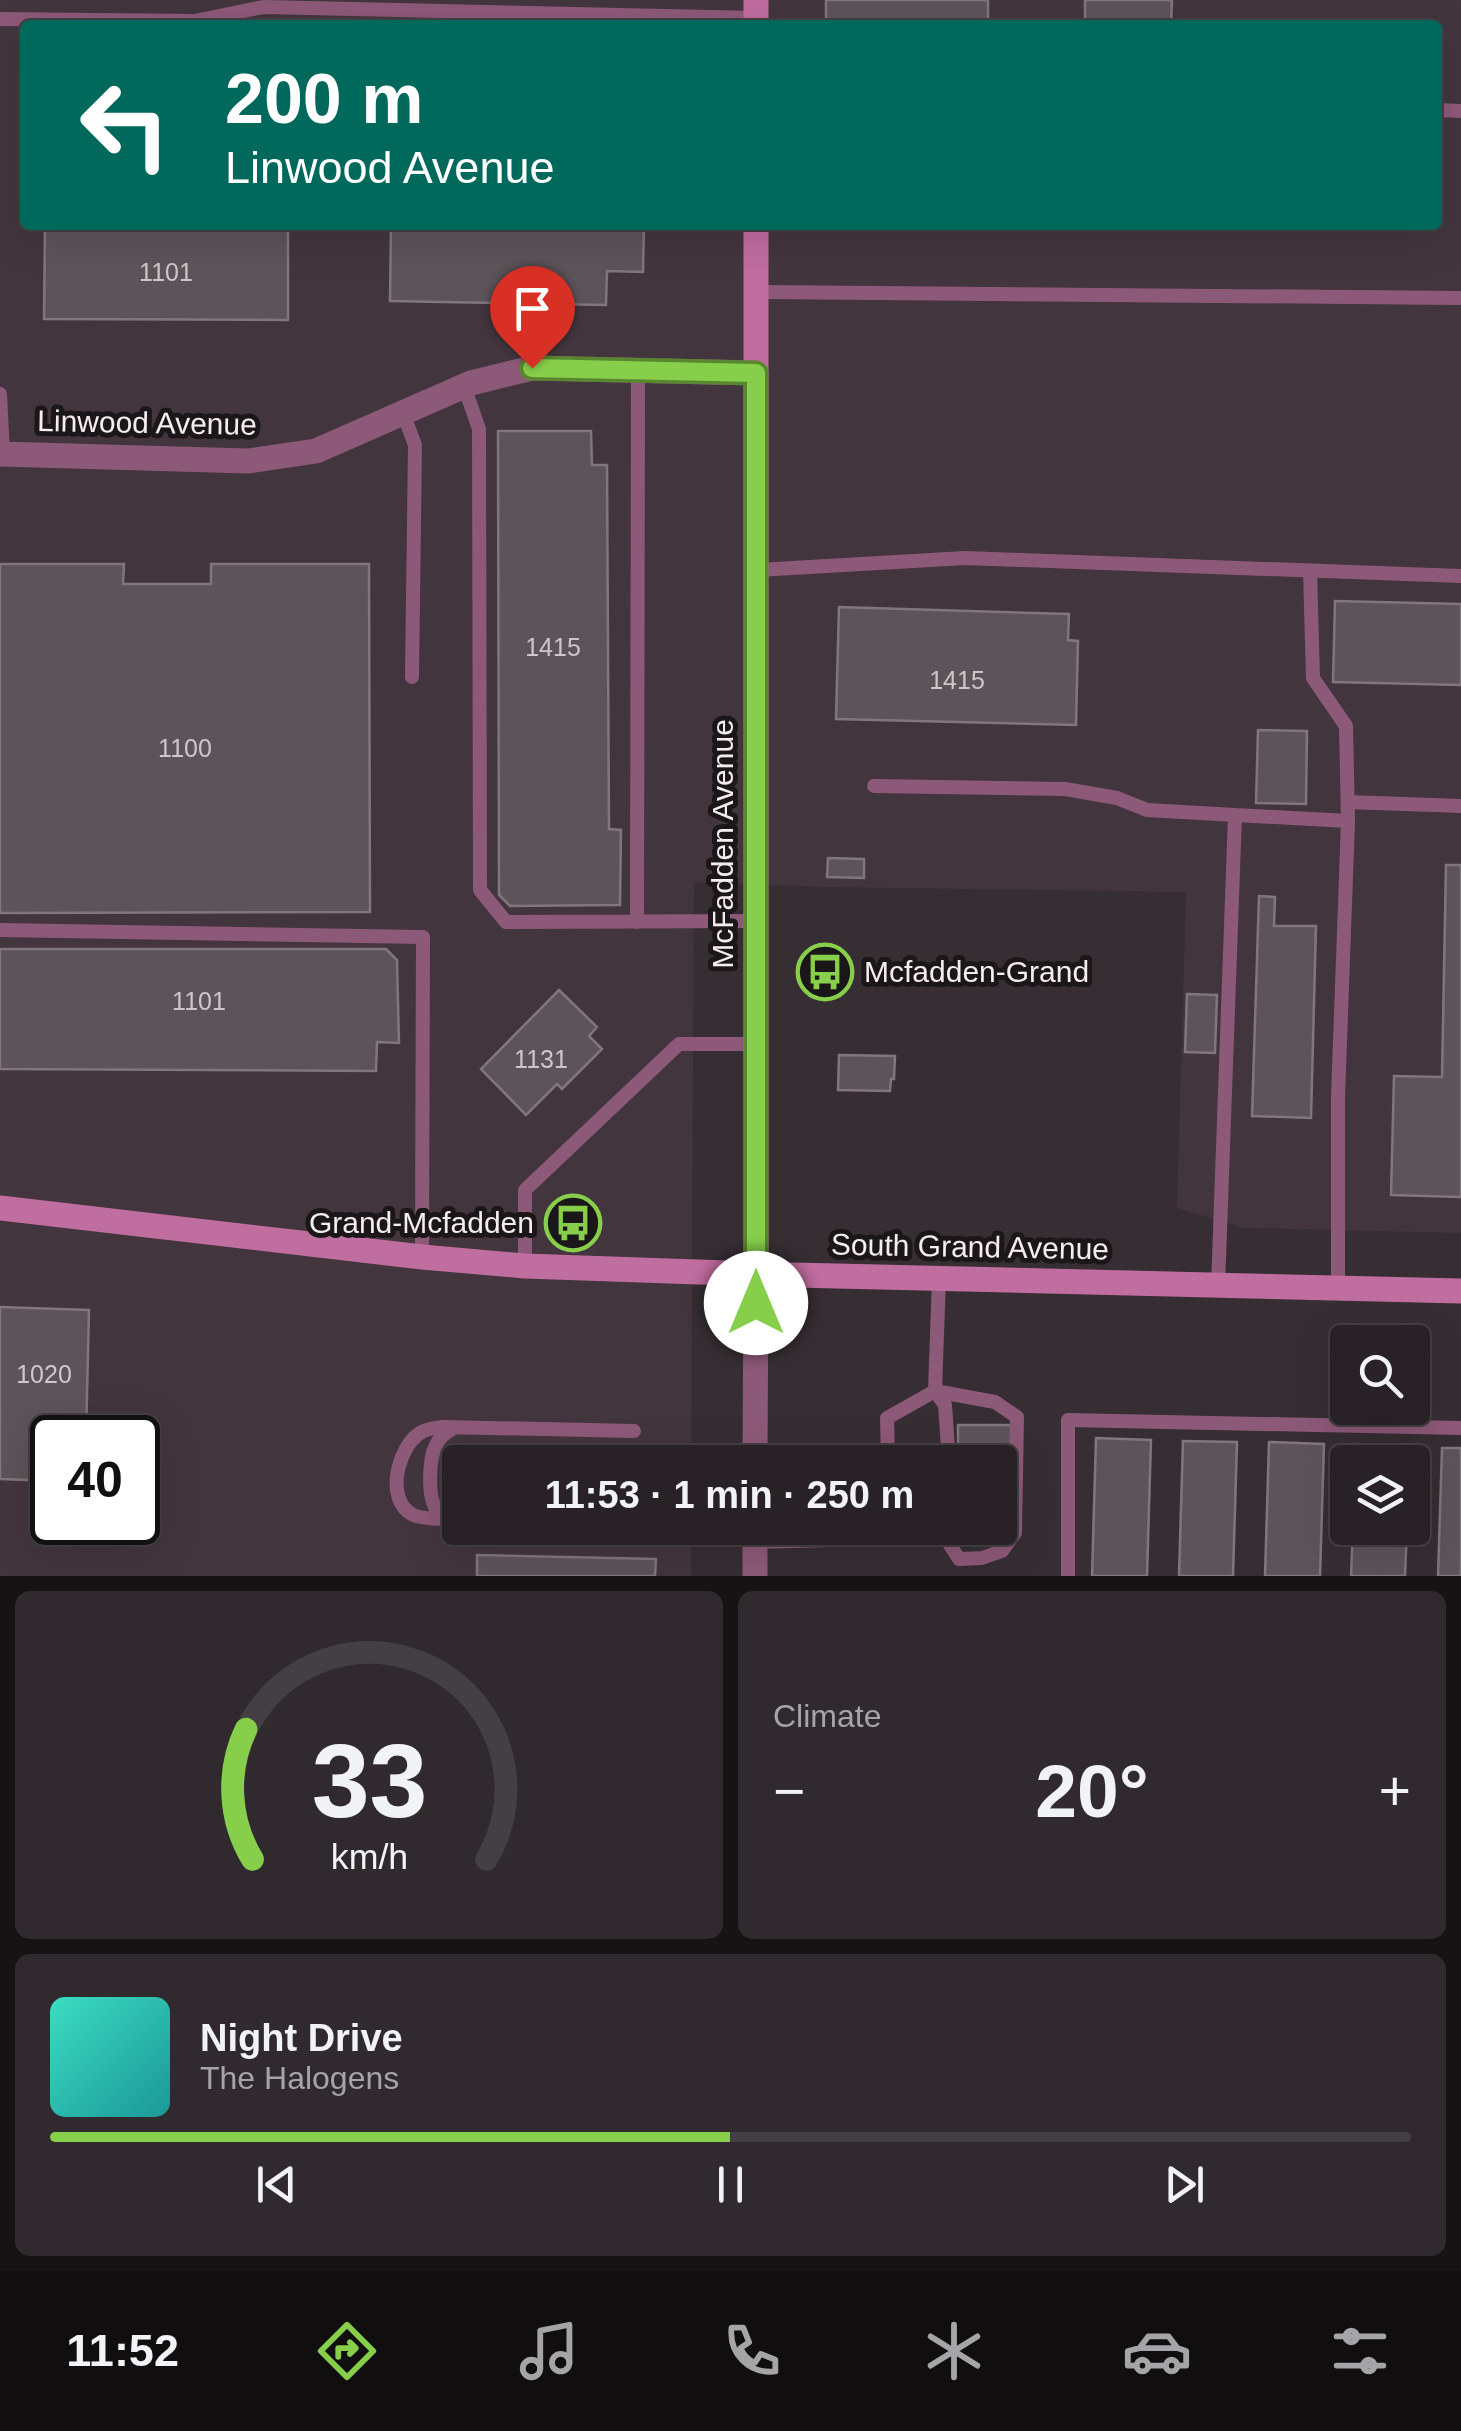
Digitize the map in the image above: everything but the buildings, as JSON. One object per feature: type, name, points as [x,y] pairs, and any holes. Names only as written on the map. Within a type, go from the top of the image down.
[{"type":"main road","name":"McFadden Avenue","points":[[756,230],[756,1274]]},
{"type":"main road","name":"South Grand Avenue","points":[[0,1208],[524,1266],[1461,1291]]},
{"type":"street","name":"Linwood Avenue","points":[[1,454],[248,460],[316,451],[464,386],[532,368],[756,373]]},
{"type":"street","name":"McFadden Avenue","points":[[756,1274],[756,1445]]},
{"type":"street","points":[[755,1545],[755,1576]]},
{"type":"lane","points":[[198,20],[248,5],[756,14]]},
{"type":"lane","points":[[0,19],[98,20]]},
{"type":"lane","points":[[756,292],[1461,298]]},
{"type":"lane","points":[[637,922],[638,370]]},
{"type":"lane","points":[[464,386],[479,430],[480,890],[506,922],[756,921]]},
{"type":"lane","points":[[0,394],[1,454]]},
{"type":"lane","points":[[403,413],[415,445],[412,677]]},
{"type":"lane","points":[[756,570],[965,558],[1461,576]]},
{"type":"lane","points":[[1310,571],[1313,678],[1346,726],[1348,820],[1338,1096],[1338,1288]]},
{"type":"lane","points":[[874,786],[1065,789],[1117,798],[1147,810],[1348,820]]},
{"type":"lane","points":[[1348,802],[1461,806]]},
{"type":"lane","points":[[1218,1286],[1235,816]]},
{"type":"lane","points":[[0,930],[423,936],[422,1257]]},
{"type":"lane","points":[[524,1266],[525,1190],[679,1044],[756,1044]]},
{"type":"lane","points":[[939,1278],[935,1391],[945,1406],[948,1445]]},
{"type":"lane","points":[[888,1445],[887,1418],[935,1391],[995,1402],[1016,1417],[1016,1445]]},
{"type":"lane","points":[[1068,1576],[1068,1420],[1461,1428]]},
{"type":"lane","points":[[442,1519],[413,1515],[401,1504],[397,1491],[400,1464],[408,1445],[430,1428],[634,1431]]},
{"type":"lane","points":[[442,1512],[436,1509],[431,1491],[431,1470],[436,1444],[454,1428]]},
{"type":"lane","points":[[950,1545],[959,1560],[982,1558],[1002,1551],[1006,1545]]},
{"type":"shaded area","points":[[0,0],[1461,0],[1461,1233],[1245,1228],[1177,1208],[1186,892],[694,882],[691,1445],[442,1445],[442,1545],[691,1545],[691,1576],[0,1576]]},
{"type":"place","name":"Mcfadden-Grand","points":[[825,972]]},
{"type":"place","name":"Grand-Mcfadden","points":[[573,1223]]},
{"type":"route","points":[[532,368],[756,373],[756,1303]]}]
